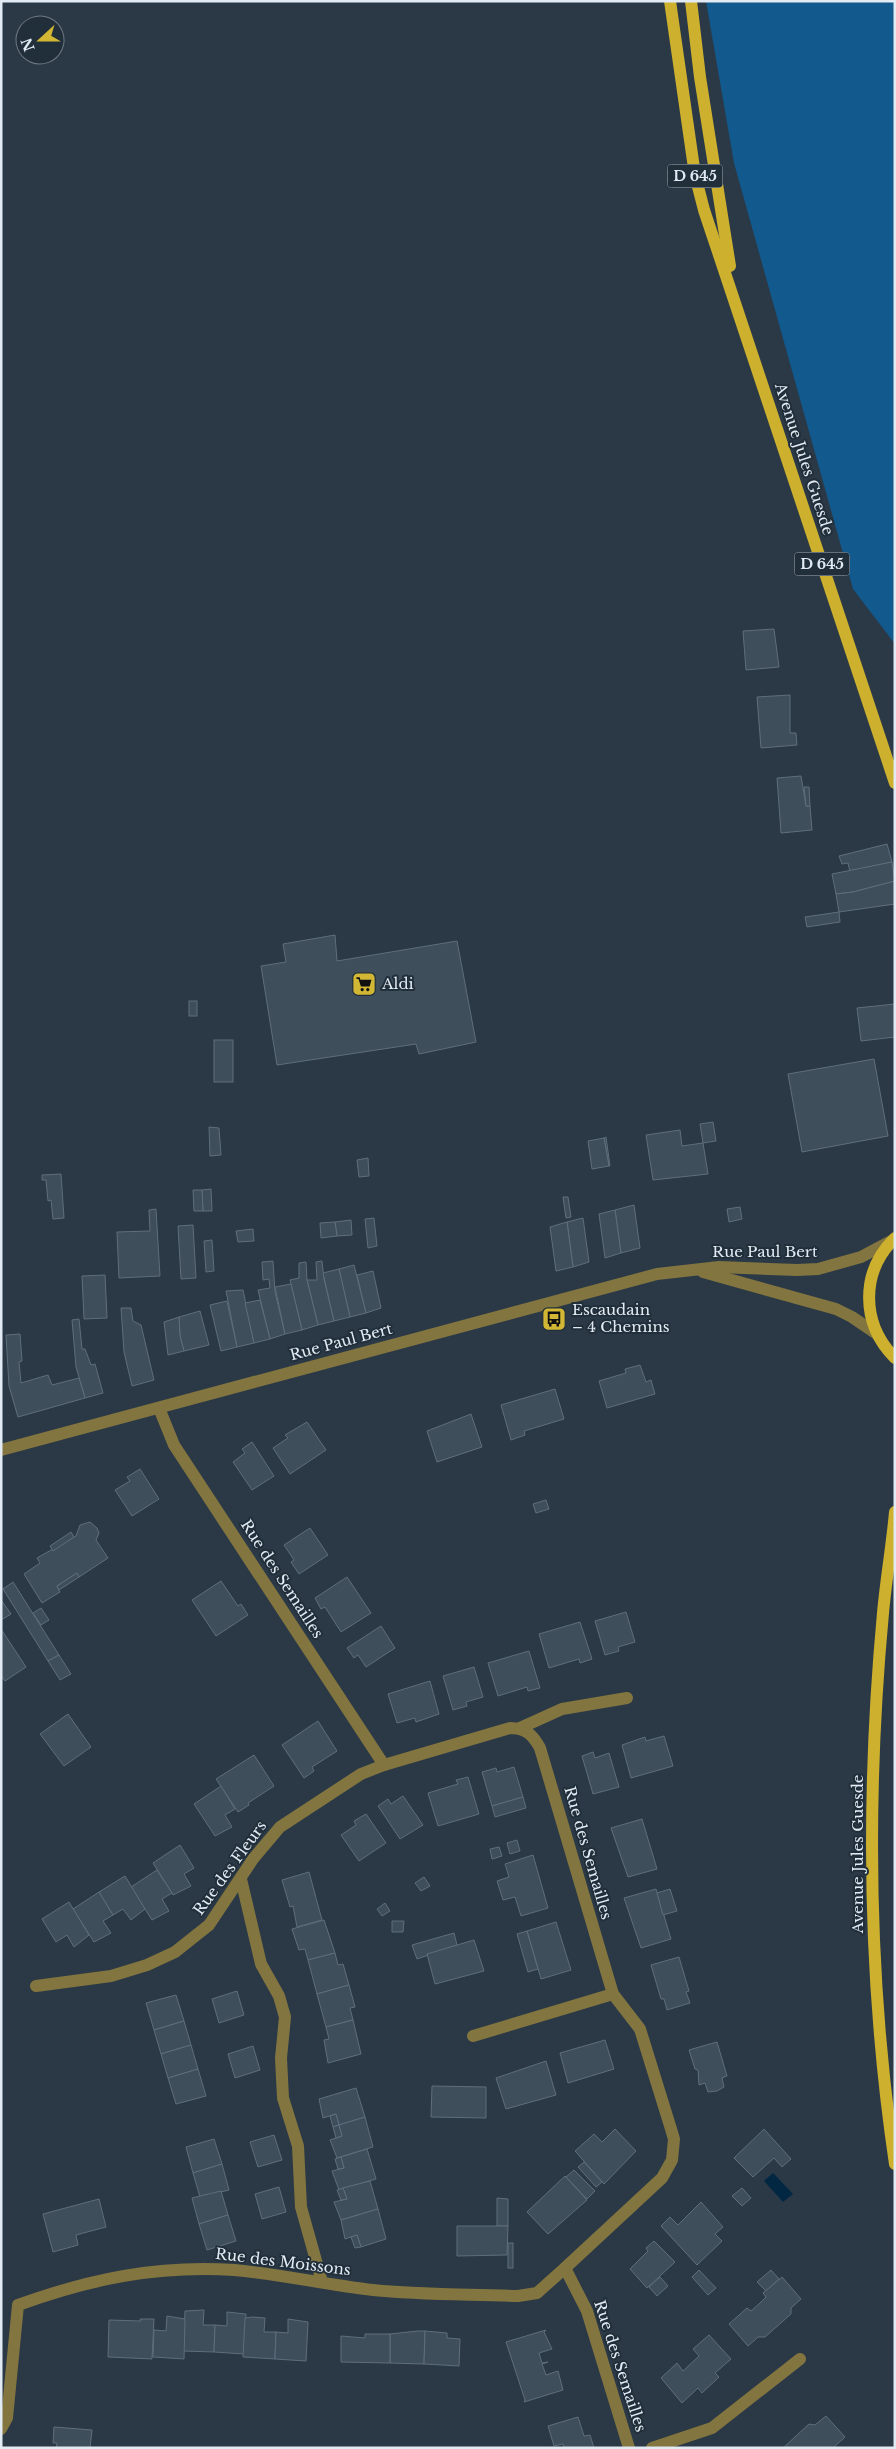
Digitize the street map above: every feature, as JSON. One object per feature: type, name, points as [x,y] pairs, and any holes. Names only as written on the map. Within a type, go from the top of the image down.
[{"type":"main road","name":"Avenue Jules Guesde","points":[[670,1],[695,175],[713,236],[895,783]]},
{"type":"main road","name":"Avenue Jules Guesde","points":[[691,1],[700,78],[725,243],[749,344]]},
{"type":"main road","points":[[894,1239],[876,1262],[869,1289],[869,1308],[877,1334],[892,1355],[895,1368]]},
{"type":"main road","name":"Avenue Jules Guesde","points":[[895,1512],[879,1662],[873,1796],[873,1893],[881,2047],[895,2164]]},
{"type":"street","name":"Rue Paul Bert","points":[[1,1450],[657,1274],[719,1267],[808,1270],[830,1267],[862,1257],[894,1239]]},
{"type":"street","name":"Rue Paul Bert","points":[[691,1269],[836,1309],[877,1334]]},
{"type":"street","name":"Rue des Semailles","points":[[159,1408],[174,1446],[384,1765]]},
{"type":"street","points":[[384,1765],[500,1730],[520,1728],[562,1709],[627,1698]]},
{"type":"street","name":"Rue des Semailles","points":[[464,2294],[528,2296],[544,2288],[662,2178],[668,2170],[673,2155],[672,2134],[645,2040],[634,2018],[613,1994],[540,1748],[529,1732],[520,1728]]},
{"type":"street","name":"Rue des Fleurs","points":[[36,1986],[111,1976],[162,1959],[188,1944],[217,1915],[270,1837],[280,1827],[361,1774],[384,1765]]},
{"type":"street","points":[[241,1879],[261,1964],[279,1996],[285,2017],[281,2058],[282,2092],[298,2146],[301,2207],[322,2282]]},
{"type":"street","points":[[473,2036],[613,1994]]},
{"type":"street","name":"Rue des Semailles","points":[[565,2268],[587,2311],[629,2448]]},
{"type":"street","name":"Rue des Moissons","points":[[1,2429],[7,2418],[18,2305],[101,2279],[164,2270],[233,2270],[375,2290],[464,2294]]},
{"type":"street","name":"Rue des Semailles","points":[[652,2448],[712,2428],[800,2359]]},
{"type":"shaded area","points":[[706,1],[895,1],[895,644],[853,589],[734,163]]},
{"type":"shaded area","points":[[773,2173],[793,2194],[783,2202],[764,2181]]},
{"type":"building","points":[[774,629],[779,667],[746,670],[743,631]]},
{"type":"building","points":[[790,695],[790,733],[796,733],[797,745],[761,748],[757,697]]},
{"type":"building","points":[[801,776],[806,806],[810,806],[812,830],[781,833],[777,778]]},
{"type":"building","points":[[804,787],[809,787],[810,806],[806,806]]},
{"type":"building","points":[[887,844],[892,862],[850,872],[848,863],[842,864],[839,856]]},
{"type":"building","points":[[892,862],[895,881],[853,892],[836,894],[832,874]]},
{"type":"building","points":[[895,881],[895,904],[839,912],[836,894],[853,892]]},
{"type":"building","points":[[839,912],[840,922],[807,927],[805,917]]},
{"type":"building","name":"Aldi","points":[[335,935],[337,961],[457,941],[476,1042],[419,1054],[416,1044],[277,1065],[261,966],[286,962],[283,944]]},
{"type":"building","points":[[189,1001],[197,1001],[197,1016],[189,1016]]},
{"type":"building","points":[[895,1004],[895,1037],[861,1041],[857,1008]]},
{"type":"building","points":[[214,1040],[233,1040],[233,1082],[214,1082]]},
{"type":"building","points":[[874,1059],[888,1136],[802,1152],[788,1074]]},
{"type":"building","points":[[713,1122],[716,1141],[703,1143],[700,1124]]},
{"type":"building","points":[[209,1127],[219,1128],[221,1155],[210,1156]]},
{"type":"building","points":[[680,1130],[682,1146],[703,1143],[708,1174],[653,1180],[646,1135]]},
{"type":"building","points":[[606,1137],[610,1166],[604,1138]]},
{"type":"building","points":[[604,1138],[609,1166],[592,1169],[588,1141]]},
{"type":"building","points":[[368,1158],[369,1176],[359,1177],[357,1160]]},
{"type":"building","points":[[61,1174],[64,1218],[53,1219],[51,1200],[48,1201],[46,1180],[42,1180],[42,1175]]},
{"type":"building","points":[[211,1189],[212,1211],[203,1211],[202,1190]]},
{"type":"building","points":[[193,1190],[202,1190],[203,1211],[194,1211]]},
{"type":"building","points":[[563,1197],[568,1197],[571,1217],[566,1218]]},
{"type":"building","points":[[634,1205],[640,1248],[621,1253],[615,1210]]},
{"type":"building","points":[[740,1207],[742,1219],[729,1222],[727,1209]]},
{"type":"building","points":[[156,1209],[160,1276],[119,1278],[117,1232],[150,1231],[149,1210]]},
{"type":"building","points":[[615,1210],[621,1253],[605,1258],[599,1214]]},
{"type":"building","points":[[374,1218],[377,1246],[368,1248],[365,1219]]},
{"type":"building","points":[[583,1218],[589,1262],[573,1267],[567,1222]]},
{"type":"building","points":[[351,1220],[352,1235],[337,1236],[335,1222]]},
{"type":"building","points":[[335,1222],[337,1236],[321,1238],[320,1223]]},
{"type":"building","points":[[567,1222],[573,1267],[556,1271],[550,1227]]},
{"type":"building","points":[[193,1225],[196,1278],[181,1279],[178,1226]]},
{"type":"building","points":[[253,1229],[254,1241],[238,1242],[236,1231]]},
{"type":"building","points":[[212,1240],[214,1271],[206,1272],[204,1241]]},
{"type":"building","points":[[273,1261],[275,1292],[285,1334],[270,1339],[258,1290],[270,1288],[269,1279],[263,1280],[262,1262]]},
{"type":"building","points":[[322,1261],[324,1279],[334,1321],[318,1325],[307,1280],[317,1280],[316,1262]]},
{"type":"building","points":[[306,1262],[307,1280],[318,1325],[302,1330],[290,1280],[299,1278],[299,1263]]},
{"type":"building","points":[[354,1265],[366,1313],[350,1317],[339,1269]]},
{"type":"building","points":[[339,1269],[350,1317],[334,1321],[323,1273]]},
{"type":"building","points":[[373,1271],[381,1308],[366,1313],[357,1275]]},
{"type":"building","points":[[105,1275],[107,1318],[84,1319],[82,1276]]},
{"type":"building","points":[[291,1284],[302,1330],[285,1334],[275,1287]]},
{"type":"building","points":[[243,1290],[254,1343],[237,1347],[226,1291]]},
{"type":"building","points":[[260,1300],[270,1339],[254,1343],[245,1303]]},
{"type":"building","points":[[227,1301],[237,1347],[221,1351],[210,1305]]},
{"type":"building","points":[[121,1308],[131,1308],[133,1321],[141,1325],[154,1380],[132,1386],[124,1352]]},
{"type":"building","points":[[200,1311],[209,1345],[184,1351],[180,1336],[179,1317]]},
{"type":"building","points":[[179,1317],[180,1336],[184,1351],[168,1355],[164,1322]]},
{"type":"building","points":[[79,1319],[82,1349],[85,1349],[91,1365],[95,1364],[103,1393],[85,1398],[76,1367],[72,1320]]},
{"type":"building","points":[[20,1334],[22,1361],[19,1362],[21,1383],[48,1375],[52,1385],[79,1378],[85,1398],[18,1417],[9,1386],[6,1335]]},
{"type":"building","points":[[640,1365],[646,1382],[651,1380],[655,1394],[607,1408],[599,1381],[626,1373],[625,1369]]},
{"type":"building","points":[[555,1389],[564,1419],[524,1431],[525,1435],[511,1440],[501,1405]]},
{"type":"building","points":[[471,1414],[482,1447],[437,1462],[427,1431]]},
{"type":"building","points":[[307,1422],[326,1450],[290,1474],[273,1448],[288,1438],[285,1435]]},
{"type":"building","points":[[252,1442],[274,1476],[252,1490],[233,1462],[245,1453],[242,1449]]},
{"type":"building","points":[[140,1469],[159,1499],[132,1516],[115,1490],[130,1481],[127,1477]]},
{"type":"building","points":[[546,1500],[549,1509],[536,1513],[533,1504]]},
{"type":"building","points":[[90,1522],[97,1528],[99,1533],[96,1540],[108,1558],[79,1577],[77,1573],[57,1586],[60,1592],[42,1603],[24,1574],[40,1563],[37,1558],[76,1536],[80,1525]]},
{"type":"building","points":[[310,1528],[328,1555],[299,1574],[291,1562],[294,1560],[284,1545]]},
{"type":"building","points":[[71,1532],[74,1537],[53,1551],[50,1546]]},
{"type":"building","points":[[77,1573],[79,1577],[59,1590],[57,1586]]},
{"type":"building","points":[[347,1577],[371,1613],[341,1632],[325,1607],[321,1609],[315,1598]]},
{"type":"building","points":[[221,1581],[238,1606],[241,1604],[248,1615],[216,1636],[192,1600]]},
{"type":"building","points":[[13,1582],[59,1655],[48,1661],[3,1589]]},
{"type":"building","points":[[1,1600],[11,1614],[1,1620]]},
{"type":"building","points":[[41,1608],[49,1620],[41,1625],[33,1613]]},
{"type":"building","points":[[626,1612],[635,1642],[618,1647],[619,1651],[605,1655],[595,1621]]},
{"type":"building","points":[[580,1622],[592,1659],[580,1663],[579,1659],[549,1668],[539,1634]]},
{"type":"building","points":[[381,1626],[395,1648],[366,1667],[358,1655],[354,1658],[347,1648]]},
{"type":"building","points":[[1,1629],[26,1667],[5,1681],[1,1675]]},
{"type":"building","points":[[529,1651],[540,1688],[528,1691],[527,1687],[498,1696],[488,1663]]},
{"type":"building","points":[[59,1655],[71,1674],[60,1680],[48,1661]]},
{"type":"building","points":[[474,1667],[483,1697],[466,1702],[467,1706],[453,1710],[443,1676]]},
{"type":"building","points":[[430,1681],[439,1714],[416,1722],[415,1718],[397,1723],[388,1694]]},
{"type":"building","points":[[68,1714],[91,1747],[64,1766],[40,1734]]},
{"type":"building","points":[[318,1721],[337,1751],[312,1767],[314,1771],[304,1778],[282,1745]]},
{"type":"building","points":[[664,1736],[673,1766],[631,1778],[622,1745],[645,1737],[646,1741]]},
{"type":"building","points":[[593,1752],[595,1758],[609,1753],[619,1787],[593,1794],[582,1756]]},
{"type":"building","points":[[254,1755],[274,1786],[238,1812],[216,1779]]},
{"type":"building","points":[[514,1767],[523,1797],[492,1806],[482,1772],[496,1768],[497,1772]]},
{"type":"building","points":[[468,1777],[479,1814],[438,1826],[428,1793],[458,1784],[456,1780]]},
{"type":"building","points":[[221,1786],[235,1809],[225,1815],[232,1827],[215,1836],[194,1804]]},
{"type":"building","points":[[403,1796],[423,1825],[400,1839],[378,1806],[388,1799],[391,1804]]},
{"type":"building","points":[[523,1797],[526,1808],[495,1817],[492,1806]]},
{"type":"building","points":[[366,1814],[386,1843],[359,1861],[341,1835],[356,1825],[354,1821]]},
{"type":"building","points":[[642,1819],[657,1869],[628,1877],[611,1828]]},
{"type":"building","points":[[517,1840],[520,1851],[510,1854],[507,1843]]},
{"type":"building","points":[[180,1845],[194,1868],[184,1874],[191,1886],[173,1895],[153,1863]]},
{"type":"building","points":[[499,1847],[502,1856],[492,1859],[490,1849]]},
{"type":"building","points":[[533,1855],[548,1908],[521,1916],[515,1897],[503,1900],[497,1881],[509,1877],[505,1864]]},
{"type":"building","points":[[157,1870],[172,1893],[162,1899],[169,1911],[152,1920],[131,1887]]},
{"type":"building","points":[[309,1872],[322,1920],[297,1927],[293,1906],[290,1907],[282,1880]]},
{"type":"building","points":[[125,1876],[145,1909],[131,1920],[123,1909],[113,1915],[99,1892]]},
{"type":"building","points":[[424,1877],[430,1886],[421,1891],[415,1883]]},
{"type":"building","points":[[656,1889],[671,1939],[641,1948],[624,1898]]},
{"type":"building","points":[[670,1889],[677,1911],[663,1915],[657,1893]]},
{"type":"building","points":[[99,1892],[113,1915],[103,1921],[111,1933],[94,1942],[73,1909]]},
{"type":"building","points":[[69,1902],[89,1935],[74,1947],[67,1935],[56,1942],[42,1919]]},
{"type":"building","points":[[385,1903],[390,1911],[382,1916],[377,1909]]},
{"type":"building","points":[[324,1920],[335,1953],[308,1960],[305,1949],[299,1950],[292,1929]]},
{"type":"building","points":[[392,1921],[404,1921],[403,1932],[392,1932]]},
{"type":"building","points":[[556,1922],[571,1970],[541,1979],[527,1931]]},
{"type":"building","points":[[527,1931],[538,1969],[528,1972],[517,1934]]},
{"type":"building","points":[[454,1933],[457,1945],[417,1959],[412,1945]]},
{"type":"building","points":[[474,1940],[484,1971],[435,1984],[427,1954]]},
{"type":"building","points":[[335,1953],[338,1965],[343,1964],[349,1985],[317,1994],[308,1960]]},
{"type":"building","points":[[679,1957],[689,1991],[686,1992],[690,2003],[667,2010],[664,1999],[661,1999],[651,1965]]},
{"type":"building","points":[[349,1985],[355,2007],[350,2008],[353,2020],[326,2027],[317,1994]]},
{"type":"building","points":[[237,1991],[244,2015],[219,2023],[212,1999]]},
{"type":"building","points":[[176,1995],[184,2021],[154,2030],[146,2003]]},
{"type":"building","points":[[353,2020],[361,2054],[328,2063],[324,2040],[329,2039],[326,2027]]},
{"type":"building","points":[[184,2021],[191,2045],[161,2054],[154,2030]]},
{"type":"building","points":[[605,2040],[614,2069],[568,2083],[560,2053]]},
{"type":"building","points":[[717,2042],[727,2076],[722,2078],[724,2087],[717,2091],[708,2092],[705,2083],[699,2085],[698,2070],[695,2069],[689,2050]]},
{"type":"building","points":[[191,2045],[198,2069],[168,2078],[161,2054]]},
{"type":"building","points":[[253,2046],[260,2070],[235,2078],[228,2054]]},
{"type":"building","points":[[546,2061],[556,2095],[506,2109],[496,2078]]},
{"type":"building","points":[[198,2069],[206,2096],[176,2104],[168,2078]]},
{"type":"building","points":[[432,2086],[486,2087],[486,2118],[431,2117]]},
{"type":"building","points":[[356,2088],[365,2117],[339,2125],[336,2114],[323,2118],[319,2099]]},
{"type":"building","points":[[336,2114],[339,2125],[333,2127],[330,2116]]},
{"type":"building","points":[[365,2117],[373,2147],[337,2158],[330,2140],[342,2136],[339,2125]]},
{"type":"building","points":[[339,2125],[342,2136],[336,2138],[333,2127]]},
{"type":"building","points":[[615,2129],[636,2151],[604,2184],[575,2151],[594,2134],[602,2142]]},
{"type":"building","points":[[764,2129],[791,2159],[782,2167],[774,2158],[753,2177],[734,2158]]},
{"type":"building","points":[[274,2135],[282,2160],[258,2167],[250,2142]]},
{"type":"building","points":[[214,2139],[222,2164],[193,2173],[186,2147]]},
{"type":"building","points":[[367,2149],[376,2179],[339,2190],[332,2171],[344,2168],[341,2157]]},
{"type":"building","points":[[341,2157],[344,2168],[338,2169],[335,2159]]},
{"type":"building","points":[[584,2162],[602,2182],[596,2187],[578,2167]]},
{"type":"building","points":[[222,2164],[229,2190],[200,2197],[193,2173]]},
{"type":"building","points":[[574,2170],[595,2191],[587,2199],[566,2177]]},
{"type":"building","points":[[565,2176],[587,2200],[548,2234],[527,2212]]},
{"type":"building","points":[[370,2181],[378,2209],[341,2220],[334,2202],[347,2199],[343,2188]]},
{"type":"building","points":[[279,2187],[286,2212],[262,2219],[255,2194]]},
{"type":"building","points":[[343,2188],[347,2199],[341,2200],[337,2190]]},
{"type":"building","points":[[742,2188],[751,2198],[742,2206],[732,2196]]},
{"type":"building","points":[[221,2191],[228,2215],[199,2224],[192,2198]]},
{"type":"building","points":[[497,2198],[508,2199],[508,2226],[497,2226]]},
{"type":"building","points":[[99,2199],[106,2227],[76,2235],[78,2245],[53,2252],[43,2214]]},
{"type":"building","points":[[701,2202],[723,2227],[715,2234],[722,2241],[697,2265],[661,2226],[670,2217],[678,2225]]},
{"type":"building","points":[[378,2209],[386,2239],[361,2247],[357,2235],[345,2239],[341,2220]]},
{"type":"building","points":[[228,2215],[236,2241],[207,2250],[199,2224]]},
{"type":"building","points":[[457,2226],[508,2226],[507,2255],[457,2256]]},
{"type":"building","points":[[357,2235],[361,2247],[355,2248],[351,2237]]},
{"type":"building","points":[[654,2241],[675,2262],[647,2288],[630,2269],[648,2251],[646,2248]]},
{"type":"building","points":[[508,2243],[513,2243],[513,2268],[508,2268]]},
{"type":"building","points":[[699,2270],[716,2288],[708,2295],[692,2277]]},
{"type":"building","points":[[771,2270],[779,2279],[766,2291],[757,2282]]},
{"type":"building","points":[[660,2277],[668,2286],[657,2296],[649,2287]]},
{"type":"building","points":[[782,2277],[801,2299],[791,2308],[791,2314],[765,2337],[758,2337],[748,2346],[729,2324],[747,2308],[751,2311],[759,2304],[766,2297],[763,2293]]},
{"type":"building","points":[[204,2310],[203,2325],[215,2325],[214,2352],[183,2351],[185,2311]]},
{"type":"building","points":[[227,2312],[246,2314],[244,2354],[214,2352],[215,2325],[227,2326]]},
{"type":"building","points":[[167,2316],[185,2319],[184,2359],[153,2357],[154,2330],[166,2331]]},
{"type":"building","points":[[245,2318],[265,2318],[264,2332],[276,2332],[275,2359],[243,2357]]},
{"type":"building","points":[[140,2319],[154,2319],[152,2359],[108,2357],[109,2320],[141,2321]]},
{"type":"building","points":[[288,2319],[308,2322],[306,2361],[275,2359],[276,2332],[288,2333]]},
{"type":"building","points":[[546,2330],[544,2332],[552,2349],[539,2353],[542,2363],[548,2362],[542,2364],[546,2375],[558,2371],[563,2390],[524,2402],[525,2400],[506,2342]]},
{"type":"building","points":[[425,2331],[424,2364],[390,2363],[390,2334]]},
{"type":"building","points":[[425,2331],[447,2333],[447,2338],[460,2339],[459,2366],[424,2364]]},
{"type":"building","points":[[365,2334],[390,2334],[390,2363],[341,2362],[341,2336],[365,2338]]},
{"type":"building","points":[[709,2335],[731,2359],[715,2373],[719,2377],[702,2393],[698,2388],[682,2403],[661,2378],[677,2363],[683,2371],[699,2356],[693,2349]]},
{"type":"building","points":[[826,2416],[845,2437],[833,2448],[783,2448],[809,2424],[815,2425]]},
{"type":"building","points":[[578,2417],[584,2436],[590,2435],[594,2448],[564,2448],[563,2444],[554,2446],[548,2426]]},
{"type":"building","points":[[54,2427],[92,2430],[90,2448],[56,2448],[57,2443],[53,2443]]},
{"type":"place","name":"Aldi","points":[[364,984]]},
{"type":"place","name":"Escaudain – 4 Chemins","points":[[554,1319]]}]
